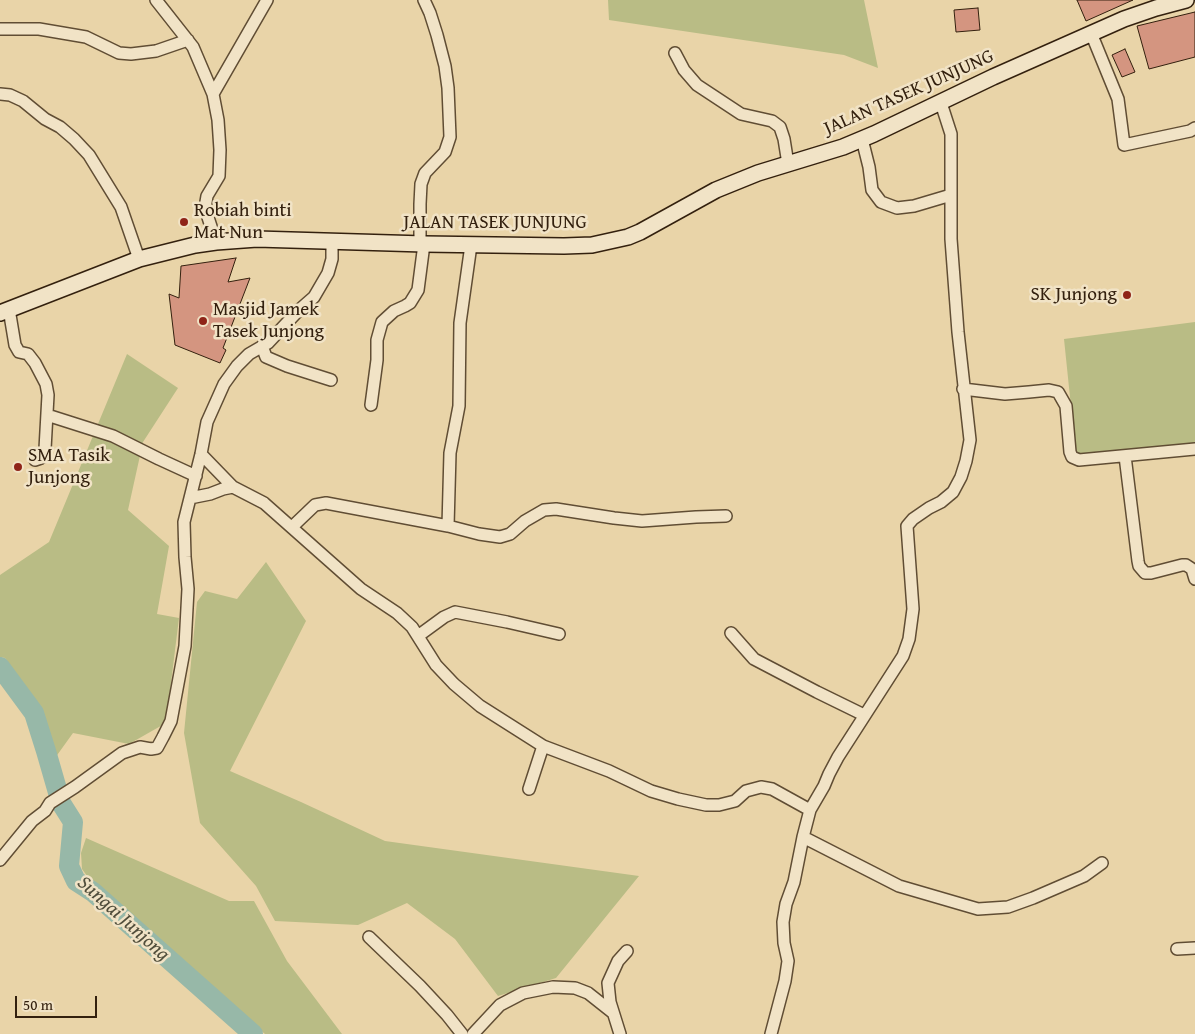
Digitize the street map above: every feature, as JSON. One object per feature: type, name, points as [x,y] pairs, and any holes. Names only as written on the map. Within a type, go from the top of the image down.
[{"type":"main road","name":"JALAN TASEK JUNJUNG","points":[[4,311],[139,259],[216,242],[257,239],[564,246],[592,245],[628,237],[716,190],[758,173],[843,148],[1091,33],[1124,19],[1186,0]]},
{"type":"street","points":[[213,94],[267,0]]},
{"type":"street","points":[[371,405],[378,340],[382,322],[394,311],[410,303],[418,290],[422,244],[421,184],[425,173],[445,152],[450,137],[445,66],[435,28],[424,0]]},
{"type":"street","points":[[160,1],[193,47],[213,94],[218,120],[219,176],[207,196],[205,208],[216,242]]},
{"type":"street","points":[[0,29],[39,29],[86,37],[118,53],[131,54],[156,51],[188,40]]},
{"type":"street","points":[[1091,33],[1118,99],[1124,145],[1190,131],[1195,128]]},
{"type":"street","points":[[675,53],[684,70],[697,85],[741,114],[772,121],[780,127],[788,164]]},
{"type":"street","points":[[0,94],[10,95],[23,101],[74,138],[89,155],[121,207],[139,259]]},
{"type":"street","points":[[773,1033],[788,961],[784,943],[783,922],[810,810],[838,757],[899,662],[908,639],[913,609],[907,526],[913,519],[941,502],[953,492],[961,477],[970,440],[963,389],[951,239],[951,134],[941,103]]},
{"type":"street","points":[[862,140],[869,167],[872,190],[882,202],[897,208],[914,206],[951,195]]},
{"type":"street","points":[[0,860],[32,821],[45,811],[50,803],[122,753],[140,747],[157,748],[171,721],[185,646],[188,589],[184,522],[208,422],[224,384],[236,366],[249,354],[268,343],[314,297],[328,274],[332,259],[332,241]]},
{"type":"street","points":[[448,526],[450,453],[458,406],[460,324],[471,245]]},
{"type":"street","points":[[4,311],[19,352],[28,354],[46,384],[48,395],[45,448],[40,458],[35,460]]},
{"type":"street","points":[[262,346],[266,356],[286,366],[331,380]]},
{"type":"street","points":[[963,389],[1005,394],[1049,390],[1058,392],[1066,406],[1070,452],[1072,457],[1079,460],[1195,449]]},
{"type":"street","points":[[47,415],[113,436],[196,476]]},
{"type":"street","points":[[201,454],[233,487],[264,503],[361,589],[397,613],[412,627],[436,665],[454,684],[480,706],[543,746],[609,771],[651,791],[678,799],[720,806],[735,801],[746,791],[761,787],[772,789],[810,810]]},
{"type":"street","points":[[1125,456],[1139,566],[1145,573],[1151,573],[1186,565],[1192,569],[1195,579]]},
{"type":"street","points":[[190,498],[210,494],[223,488],[233,487]]},
{"type":"street","points":[[292,527],[314,505],[326,503],[448,526],[479,534],[500,536],[510,534],[525,521],[544,510],[556,509],[642,521],[726,516]]},
{"type":"street","points":[[418,636],[444,617],[455,612],[559,634]]},
{"type":"street","points":[[731,634],[754,659],[864,716]]},
{"type":"street","points":[[529,789],[543,746]]},
{"type":"street","points":[[803,837],[899,886],[978,909],[1008,907],[1033,898],[1084,876],[1102,863]]},
{"type":"street","points":[[369,936],[420,986],[462,1034]]},
{"type":"street","points":[[1177,949],[1195,948]]},
{"type":"street","points":[[620,1034],[612,1012],[608,983],[618,961],[627,951]]},
{"type":"street","points":[[473,1034],[500,1005],[523,993],[553,987],[575,988],[588,993],[612,1012]]},
{"type":"green space","points":[[608,0],[864,0],[878,68],[844,55],[609,20]]},
{"type":"green space","points":[[1195,322],[1195,443],[1076,455],[1064,339]]},
{"type":"green space","points":[[127,354],[178,388],[143,442],[128,510],[169,546],[157,614],[179,618],[166,723],[129,744],[73,733],[55,758],[41,714],[5,658],[0,657],[0,575],[49,542]]},
{"type":"green space","points":[[266,562],[306,621],[230,771],[385,841],[639,876],[556,978],[498,996],[455,939],[407,903],[358,925],[275,921],[256,886],[200,823],[184,733],[197,602],[205,591],[237,599]]},
{"type":"green space","points":[[86,838],[229,901],[254,901],[287,961],[342,1034],[265,1034],[101,893],[82,869],[81,853]]},
{"type":"building","points":[[1077,0],[1133,0],[1086,21]]},
{"type":"building","points":[[978,8],[980,30],[956,32],[954,10]]},
{"type":"building","points":[[1195,12],[1195,57],[1149,69],[1137,26]]},
{"type":"building","points":[[1125,49],[1135,72],[1122,77],[1112,55]]},
{"type":"building","name":"Masjid Jamek Tasek Junjong","points":[[236,258],[228,282],[250,278],[223,348],[226,350],[220,363],[175,345],[169,294],[179,298],[181,266]]},
{"type":"waterway","name":"Sungai Junjong","points":[[0,667],[34,713],[61,803],[73,822],[69,866],[76,881],[93,892],[253,1034]]},
{"type":"place","name":"Robiah binti Mat Nun","points":[[184,222]]},
{"type":"place","name":"SK Junjong","points":[[1127,295]]},
{"type":"place","name":"Masjid Jamek Tasek Junjong","points":[[203,321]]},
{"type":"place","name":"SMA Tasik Junjong","points":[[18,467]]}]
